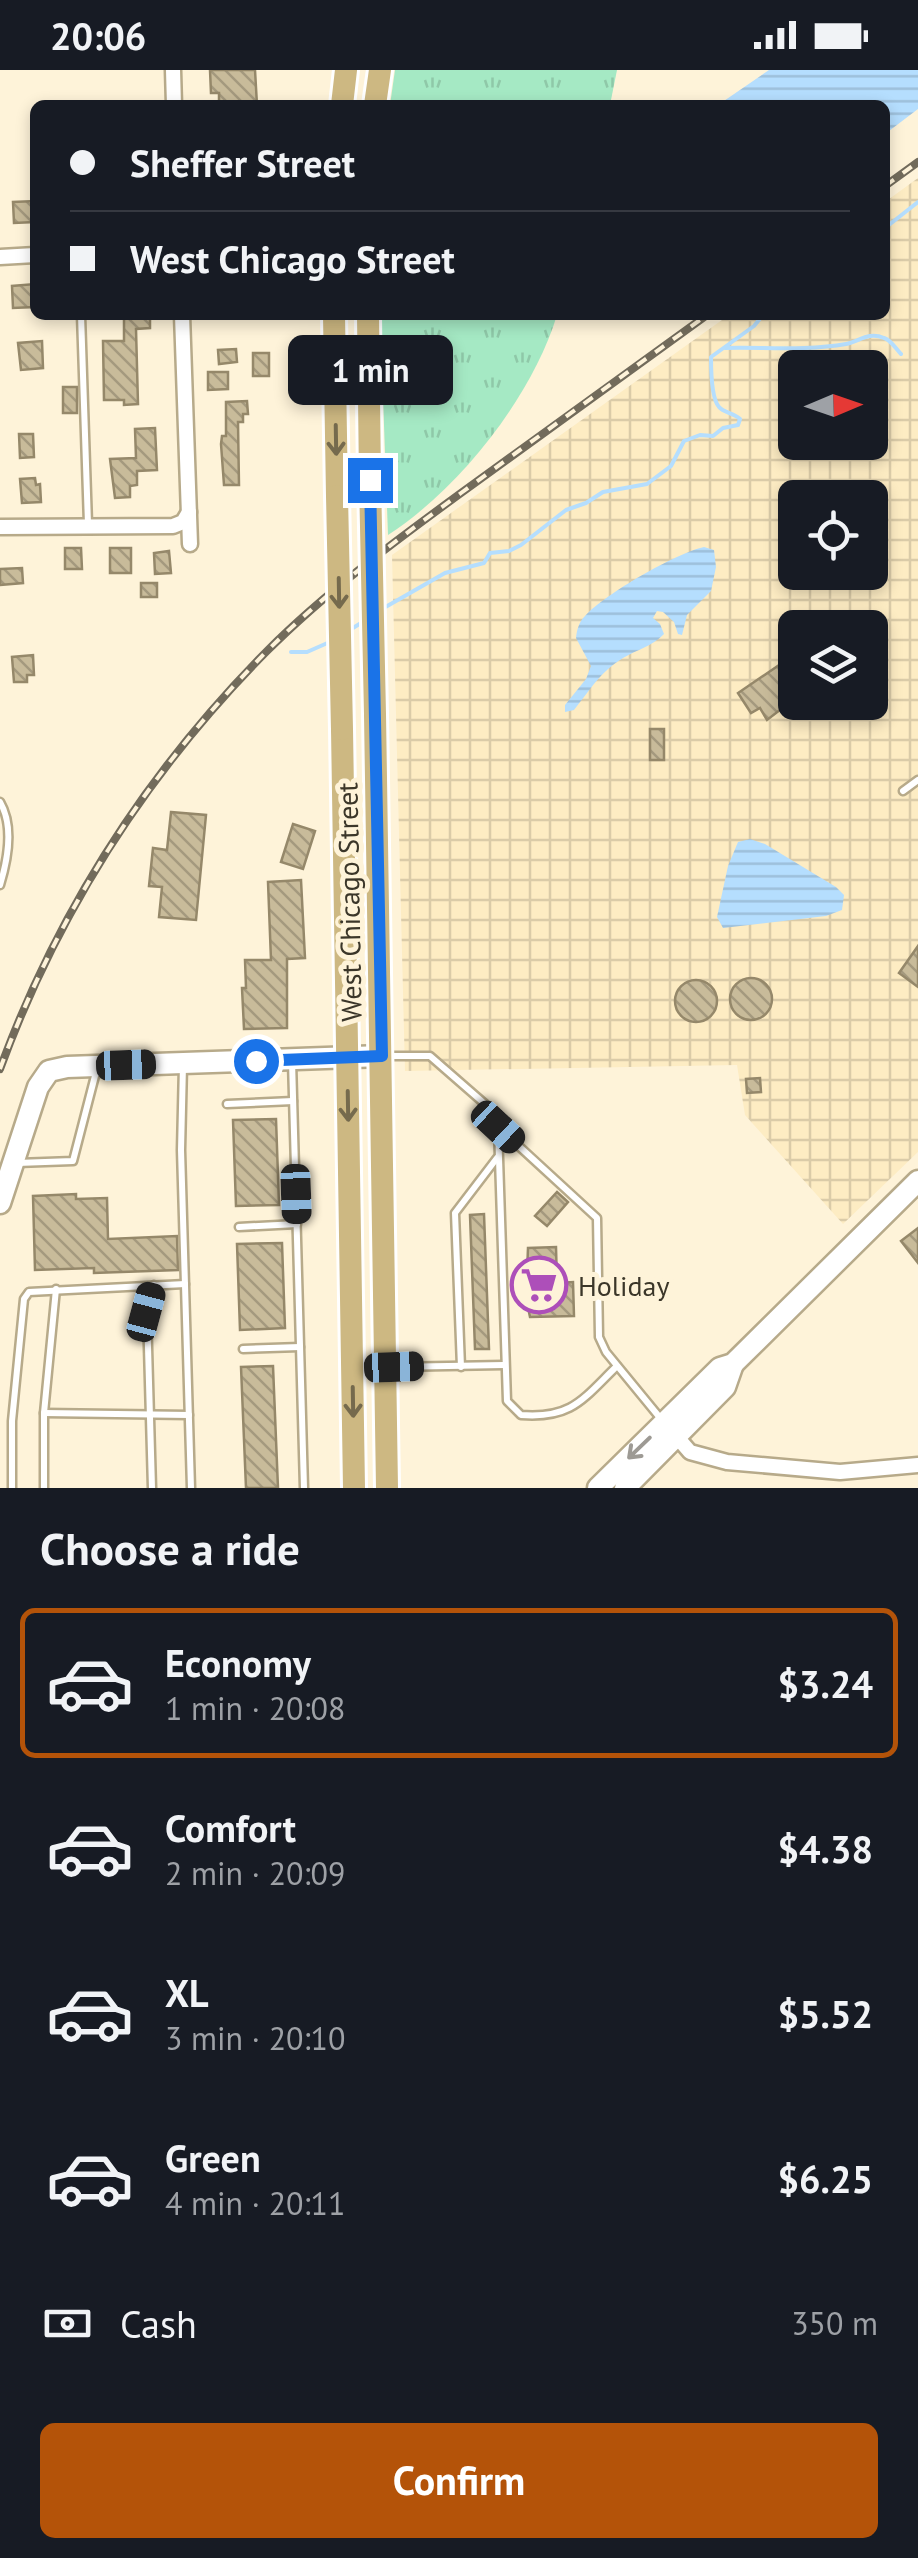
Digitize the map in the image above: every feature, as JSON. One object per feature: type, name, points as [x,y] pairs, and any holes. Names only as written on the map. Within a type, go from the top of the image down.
[{"type":"main road","points":[[343,100],[346,70]]},
{"type":"main road","points":[[376,100],[380,70]]},
{"type":"main road","name":"West Chicago Street","points":[[334,320],[354,1488]]},
{"type":"main road","name":"West Chicago Street","points":[[368,320],[381,1150],[390,1367],[387,1488]]},
{"type":"main road","points":[[0,1202],[43,1077],[58,1068],[382,1056]]},
{"type":"main road","points":[[348,1057],[365,1072],[370,1085],[372,1151],[383,1208]]},
{"type":"main road","points":[[381,1150],[392,1233],[390,1367],[396,1488]]},
{"type":"main road","points":[[625,1488],[720,1368],[733,1364],[918,1181]]},
{"type":"main road","points":[[598,1488],[670,1430]]},
{"type":"street","points":[[173,70],[174,100]]},
{"type":"street","points":[[0,257],[30,256]]},
{"type":"street","points":[[182,320],[190,544]]},
{"type":"street","points":[[0,528],[172,526],[183,522],[189,512]]},
{"type":"street","points":[[670,1430],[690,1452],[727,1462],[840,1472],[918,1466]]},
{"type":"lane","points":[[81,320],[88,524]]},
{"type":"lane","points":[[903,791],[918,780]]},
{"type":"lane","points":[[0,802],[6,812],[8,846],[0,885]]},
{"type":"lane","points":[[382,1056],[430,1056],[485,1104],[498,1127],[596,1218],[599,1336],[617,1366],[670,1430]]},
{"type":"lane","points":[[292,1059],[304,1488]]},
{"type":"lane","points":[[183,1064],[181,1150],[191,1488]]},
{"type":"lane","points":[[14,1163],[73,1161],[98,1066]]},
{"type":"lane","points":[[227,1104],[293,1102]]},
{"type":"lane","points":[[498,1127],[506,1401],[515,1412],[528,1416],[558,1415],[617,1366]]},
{"type":"lane","points":[[461,1367],[455,1213],[498,1158]]},
{"type":"lane","points":[[239,1226],[297,1224]]},
{"type":"lane","points":[[12,1488],[12,1420],[24,1299],[35,1290],[185,1284]]},
{"type":"lane","points":[[152,1488],[146,1312],[154,1285]]},
{"type":"lane","points":[[44,1488],[44,1413],[56,1289]]},
{"type":"lane","points":[[244,1349],[300,1347]]},
{"type":"lane","points":[[390,1367],[504,1365]]},
{"type":"lane","points":[[44,1413],[189,1416]]},
{"type":"shaded area","points":[[918,178],[918,1152],[843,1224],[745,1115],[737,1065],[405,1071],[392,555],[722,320],[890,320],[890,198]]},
{"type":"green space","points":[[395,70],[617,70],[611,100],[391,100]]},
{"type":"green space","points":[[380,320],[555,320],[530,378],[490,438],[441,493],[388,535]]},
{"type":"water","points":[[769,70],[918,70],[918,109],[890,130],[890,100],[725,100]]},
{"type":"water","points":[[704,547],[714,550],[716,567],[711,591],[687,615],[682,635],[674,622],[657,611],[653,618],[664,634],[615,663],[574,710],[565,712],[565,705],[586,679],[591,666],[576,638],[583,618],[641,575]]},
{"type":"water","points":[[750,839],[836,887],[844,895],[842,910],[826,916],[723,928],[717,917],[728,866],[738,842]]},
{"type":"building","points":[[210,70],[255,70],[257,100],[219,100],[219,93],[211,93]]},
{"type":"building","points":[[30,201],[30,222],[14,223],[13,202]]},
{"type":"building","points":[[30,284],[30,307],[13,308],[12,286]]},
{"type":"building","points":[[124,320],[150,320],[150,328],[136,329],[138,404],[104,400],[103,341],[124,341]]},
{"type":"building","points":[[42,341],[43,368],[21,370],[18,343]]},
{"type":"building","points":[[236,349],[237,362],[219,364],[218,350]]},
{"type":"building","points":[[253,353],[269,353],[269,376],[253,376]]},
{"type":"building","points":[[208,372],[228,372],[228,389],[208,390]]},
{"type":"building","points":[[63,387],[77,387],[77,413],[63,413]]},
{"type":"building","points":[[247,401],[248,414],[243,414],[243,422],[238,422],[239,485],[224,485],[221,444],[222,436],[226,436],[226,402]]},
{"type":"building","points":[[155,428],[157,470],[137,471],[137,485],[130,486],[130,497],[115,498],[110,459],[136,458],[135,429]]},
{"type":"building","points":[[19,434],[33,434],[34,457],[20,458]]},
{"type":"building","points":[[35,478],[36,485],[40,484],[41,502],[22,503],[20,479]]},
{"type":"building","points":[[65,548],[81,548],[82,569],[65,569]]},
{"type":"building","points":[[110,548],[131,548],[131,573],[110,573]]},
{"type":"building","points":[[169,551],[171,573],[155,574],[154,553]]},
{"type":"building","points":[[22,568],[23,583],[0,585],[0,569]]},
{"type":"building","points":[[141,583],[157,583],[157,597],[141,597]]},
{"type":"building","points":[[33,655],[34,675],[27,675],[27,682],[14,682],[12,657]]},
{"type":"building","points":[[778,666],[778,712],[767,720],[760,708],[751,713],[738,693]]},
{"type":"building","points":[[650,729],[664,729],[664,760],[650,760]]},
{"type":"building","points":[[171,812],[206,815],[196,920],[159,917],[162,887],[149,886],[153,848],[167,850]]},
{"type":"building","points":[[293,824],[315,831],[303,869],[281,862]]},
{"type":"building","points":[[301,880],[305,958],[287,959],[287,1028],[244,1029],[245,960],[271,960],[268,882]]},
{"type":"building","points":[[918,946],[918,987],[899,973]]},
{"type":"building","points":[[751,978],[766,984],[772,999],[766,1014],[751,1020],[736,1014],[730,999],[736,984]]},
{"type":"building","points":[[696,980],[711,986],[717,1001],[711,1016],[696,1022],[681,1016],[675,1001],[681,986]]},
{"type":"building","points":[[760,1078],[761,1092],[747,1093],[746,1079]]},
{"type":"building","points":[[276,1119],[279,1205],[236,1206],[233,1120]]},
{"type":"building","points":[[557,1192],[568,1202],[547,1226],[535,1216]]},
{"type":"building","points":[[76,1194],[76,1199],[107,1198],[108,1239],[177,1236],[178,1270],[35,1270],[33,1196]]},
{"type":"building","points":[[484,1214],[489,1349],[475,1349],[470,1215]]},
{"type":"building","points":[[918,1228],[918,1263],[901,1241]]},
{"type":"building","points":[[282,1243],[285,1328],[240,1330],[237,1244]]},
{"type":"building","points":[[556,1247],[557,1283],[573,1282],[574,1316],[530,1317],[526,1298],[528,1248]]},
{"type":"building","points":[[273,1366],[278,1488],[246,1488],[241,1367]]},
{"type":"waterway","points":[[890,224],[918,202]]},
{"type":"waterway","points":[[382,609],[445,573],[484,563],[490,553],[521,545],[566,510],[603,492],[647,484],[671,466],[684,441],[700,435],[713,436],[723,428],[738,425],[740,419],[716,403],[711,357],[759,320]]},
{"type":"waterway","points":[[725,348],[816,347],[878,336],[887,339],[901,354]]},
{"type":"waterway","points":[[348,631],[366,620]]},
{"type":"waterway","points":[[291,652],[307,652],[332,641]]},
{"type":"railway","points":[[890,182],[918,162]]},
{"type":"railway","points":[[0,1069],[50,954],[111,845],[184,744],[224,697],[290,629],[361,568],[700,320]]},
{"type":"place","name":"Holiday","points":[[539,1285]]},
{"type":"route","points":[[256,1061],[382,1056],[370,480]]}]
